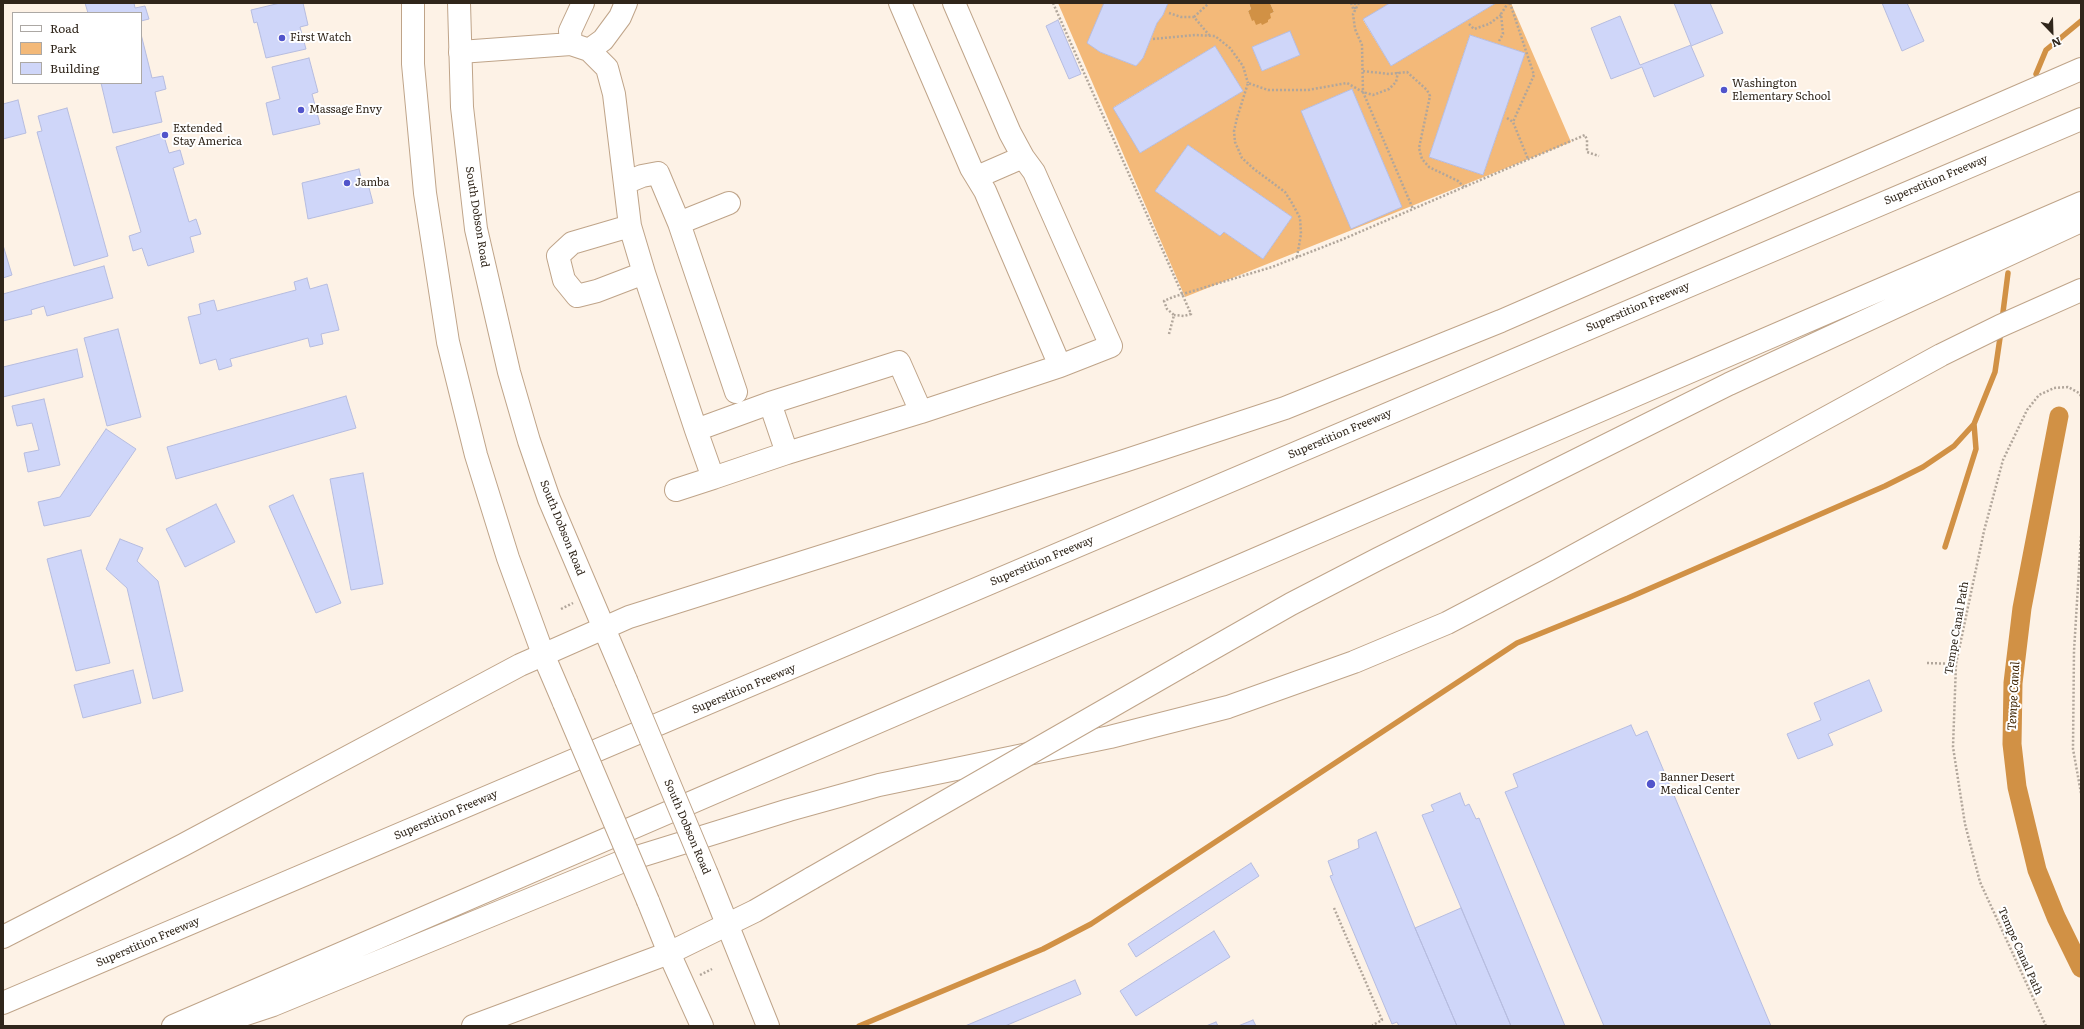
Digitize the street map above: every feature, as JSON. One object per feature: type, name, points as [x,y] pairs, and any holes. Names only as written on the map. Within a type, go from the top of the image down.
[{"type":"main road","points":[[413,3],[413,64],[425,193],[448,342],[482,475],[508,558],[543,654],[669,953],[702,1026]]},
{"type":"main road","name":"South Dobson Road","points":[[459,3],[462,106],[476,229],[509,372],[529,441],[549,499],[707,874],[768,1026]]},
{"type":"main road","points":[[583,3],[570,31],[580,47],[607,68],[614,94],[630,226],[644,273],[713,478]]},
{"type":"main road","points":[[460,52],[580,47],[607,34],[620,17],[626,3]]},
{"type":"main road","points":[[900,3],[977,177],[986,191],[1060,366]]},
{"type":"main road","points":[[676,490],[1060,366],[1111,346],[1034,172],[1023,157],[1010,133],[954,3]]},
{"type":"main road","points":[[3,937],[183,845],[543,654],[629,617],[1124,461],[1285,408],[1501,321],[2081,69]]},
{"type":"main road","points":[[1921,186],[2081,108]]},
{"type":"main road","name":"Superstition Freeway","points":[[3,1003],[2081,119]]},
{"type":"main road","points":[[977,177],[1023,157]]},
{"type":"main road","points":[[625,182],[642,176],[658,173],[678,223],[736,392]]},
{"type":"main road","points":[[678,223],[729,203]]},
{"type":"main road","points":[[173,1026],[2081,203]]},
{"type":"main road","points":[[473,1026],[669,953],[728,925],[1291,604],[1729,384],[2081,221]]},
{"type":"main road","points":[[630,226],[572,243],[558,256],[564,280],[577,296],[597,291],[644,273]]},
{"type":"main road","points":[[210,1026],[273,1006],[621,862],[789,810],[879,785],[1110,737],[1228,707],[1354,662],[1447,623],[1548,570],[1941,355],[2081,290]]},
{"type":"main road","points":[[696,430],[770,403],[899,362],[921,412]]},
{"type":"main road","points":[[770,403],[787,453]]},
{"type":"path","points":[[1053,3],[1182,294],[1191,314],[1184,316],[1174,315],[1167,309],[1164,300],[1182,294],[1272,267],[1413,209],[1585,135],[1587,140],[1587,152],[1599,156]]},
{"type":"path","points":[[1169,13],[1181,17],[1194,17],[1209,3]]},
{"type":"path","points":[[1352,3],[1354,11]]},
{"type":"path","points":[[1355,3],[1353,14],[1355,29],[1362,45],[1363,92],[1413,209]]},
{"type":"path","points":[[1354,11],[1359,3]]},
{"type":"path","points":[[1469,24],[1474,29],[1489,24],[1501,14],[1509,3]]},
{"type":"path","points":[[1509,3],[1534,75],[1513,122]]},
{"type":"path","points":[[1499,41],[1503,34],[1501,14]]},
{"type":"path","points":[[1194,17],[1209,36]]},
{"type":"path","points":[[1153,40],[1195,35],[1215,36],[1230,48],[1243,66],[1248,83],[1235,124],[1235,142],[1242,158],[1285,192],[1292,203],[1300,218],[1301,234],[1297,257]]},
{"type":"path","points":[[1363,70],[1389,74],[1407,72],[1417,79],[1430,96],[1419,148],[1422,159],[1429,167],[1458,181],[1464,187]]},
{"type":"path","points":[[1248,83],[1268,90],[1308,90],[1347,83],[1363,92],[1373,95],[1389,89],[1396,82],[1398,72]]},
{"type":"path","points":[[1507,118],[1513,122],[1528,159]]},
{"type":"path","points":[[1169,334],[1174,315]]},
{"type":"path","name":"Tempe Canal Path","points":[[2046,1026],[1980,882],[1965,824],[1953,747],[1956,664],[1984,531],[2003,460],[2027,410],[2039,395],[2054,388],[2068,387],[2079,393],[2081,396]]},
{"type":"path","points":[[2081,536],[2074,651],[2073,741],[2081,793]]},
{"type":"path","points":[[561,609],[578,601]]},
{"type":"path","points":[[1927,664],[1956,664]]},
{"type":"path","points":[[1334,908],[1382,1020],[1373,1026]]},
{"type":"path","points":[[696,977],[712,969]]},
{"type":"green space","points":[[1058,3],[1104,3],[1088,43],[1100,52],[1136,66],[1143,58],[1157,23],[1163,15],[1168,3],[1249,3],[1251,9],[1248,11],[1252,20],[1267,20],[1270,14],[1274,12],[1270,3],[1390,3],[1363,20],[1391,66],[1496,3],[1511,3],[1571,142],[1185,297]],"holes":[[[1289,32],[1300,55],[1262,71],[1252,47]],[[1470,35],[1525,53],[1483,175],[1429,157]],[[1215,46],[1243,91],[1140,153],[1114,107]],[[1352,89],[1402,207],[1301,111]],[[1188,145],[1292,217],[1263,259],[1224,232],[1220,236],[1155,191]]]},
{"type":"shaded area","points":[[1249,3],[1270,3],[1274,12],[1270,14],[1271,18],[1268,22],[1262,25],[1261,23],[1256,25],[1254,20],[1252,21],[1248,11],[1251,9]]},
{"type":"building","points":[[85,3],[134,3],[135,8],[145,6],[149,19],[142,21],[142,12],[88,12]]},
{"type":"building","name":"First Watch","points":[[280,3],[303,3],[308,25],[300,27],[306,49],[266,58],[257,22],[254,23],[251,10]]},
{"type":"building","points":[[1104,3],[1168,3],[1163,15],[1157,23],[1143,58],[1136,66],[1100,52],[1087,43]]},
{"type":"building","points":[[1390,3],[1496,3],[1391,66],[1363,19]]},
{"type":"building","points":[[1674,3],[1710,3],[1723,33],[1691,46],[1704,76],[1654,97],[1642,67],[1611,79],[1591,28],[1620,16],[1640,65],[1691,45]]},
{"type":"building","points":[[1882,3],[1907,3],[1924,41],[1902,51]]},
{"type":"building","points":[[1058,20],[1081,74],[1069,79],[1046,26]]},
{"type":"building","points":[[1290,31],[1300,55],[1262,71],[1252,47]]},
{"type":"building","points":[[1470,35],[1525,53],[1483,175],[1429,157]]},
{"type":"building","points":[[142,38],[152,78],[163,76],[166,89],[155,92],[162,122],[113,133],[101,84],[142,84]]},
{"type":"building","points":[[1215,46],[1243,91],[1140,153],[1113,108]]},
{"type":"building","points":[[309,58],[318,92],[312,94],[320,124],[273,135],[266,103],[280,99],[272,67]]},
{"type":"building","points":[[1352,89],[1402,207],[1351,229],[1301,111]]},
{"type":"building","points":[[18,100],[26,133],[3,139],[3,104]]},
{"type":"building","points":[[67,108],[108,256],[74,266],[37,132],[42,131],[38,116]]},
{"type":"building","points":[[163,133],[169,153],[180,150],[184,164],[173,168],[189,222],[196,219],[201,234],[190,237],[194,252],[148,266],[142,248],[133,251],[129,236],[141,232],[116,147]]},
{"type":"building","points":[[1188,145],[1292,217],[1263,259],[1224,232],[1220,236],[1155,191]]},
{"type":"building","points":[[359,169],[363,185],[368,184],[373,203],[308,219],[302,183]]},
{"type":"building","points":[[3,245],[12,275],[3,278]]},
{"type":"building","points":[[104,266],[113,298],[47,316],[44,306],[31,310],[32,314],[3,321],[3,294]]},
{"type":"building","points":[[307,278],[310,289],[327,284],[339,330],[321,334],[323,344],[310,347],[308,338],[230,359],[232,366],[219,370],[216,359],[200,364],[188,317],[201,314],[199,304],[214,300],[217,311],[296,290],[294,282]]},
{"type":"building","points":[[118,329],[141,417],[107,426],[84,338]]},
{"type":"building","points":[[77,349],[83,377],[3,397],[3,367]]},
{"type":"building","points":[[346,396],[356,428],[176,479],[167,447]]},
{"type":"building","points":[[44,399],[60,465],[28,472],[24,453],[39,450],[32,423],[17,426],[12,406]]},
{"type":"building","points":[[106,429],[136,449],[90,516],[44,526],[38,502],[60,497]]},
{"type":"building","points":[[363,473],[383,584],[351,590],[330,479]]},
{"type":"building","points":[[293,495],[341,603],[316,613],[269,506]]},
{"type":"building","points":[[216,504],[235,542],[185,567],[166,529]]},
{"type":"building","points":[[120,539],[143,548],[137,561],[158,581],[183,691],[153,699],[127,588],[106,569]]},
{"type":"building","points":[[81,550],[110,663],[76,671],[47,559]]},
{"type":"building","points":[[133,670],[141,703],[83,718],[74,685]]},
{"type":"building","points":[[1869,680],[1882,711],[1828,734],[1833,745],[1798,759],[1787,734],[1821,720],[1814,703]]},
{"type":"building","points":[[1631,725],[1636,736],[1647,731],[1771,1026],[1604,1026],[1505,792],[1518,787],[1513,774]]},
{"type":"building","points":[[1460,793],[1465,806],[1469,804],[1476,819],[1479,818],[1565,1026],[1511,1026],[1422,815],[1434,811],[1431,805]]},
{"type":"building","points":[[1376,832],[1457,1026],[1399,1026],[1397,1022],[1392,1024],[1330,876],[1333,875],[1328,861],[1359,848],[1358,840]]},
{"type":"building","points":[[1251,863],[1259,876],[1136,957],[1128,944]]},
{"type":"building","points":[[1461,908],[1511,1026],[1457,1026],[1415,928]]},
{"type":"building","points":[[1214,931],[1230,957],[1136,1016],[1120,991]]},
{"type":"building","points":[[1075,980],[1081,994],[1005,1026],[965,1026]]},
{"type":"building","points":[[1253,1020],[1256,1026],[1238,1026]]},
{"type":"building","points":[[1216,1022],[1218,1026],[1206,1026]]},
{"type":"waterway","points":[[2036,74],[2046,50],[2081,21]]},
{"type":"waterway","points":[[2002,320],[2008,273]]},
{"type":"waterway","points":[[859,1026],[1043,949],[1091,924],[1517,643],[1628,598],[1885,486],[1923,467],[1954,446],[1974,424],[1995,372],[2001,331]]},
{"type":"waterway","name":"Tempe Canal","points":[[2059,416],[2022,608],[2013,683],[2012,744],[2017,787],[2037,870],[2056,917],[2081,968]]},
{"type":"waterway","points":[[1945,547],[1976,449],[1974,424]]},
{"type":"place","name":"First Watch","points":[[282,38]]},
{"type":"place","name":"Washington Elementary School","points":[[1724,90]]},
{"type":"place","name":"Massage Envy","points":[[301,110]]},
{"type":"place","name":"Extended Stay America","points":[[165,135]]},
{"type":"place","name":"Jamba","points":[[347,183]]},
{"type":"place","name":"Banner Desert Medical Center","points":[[1651,784]]}]
